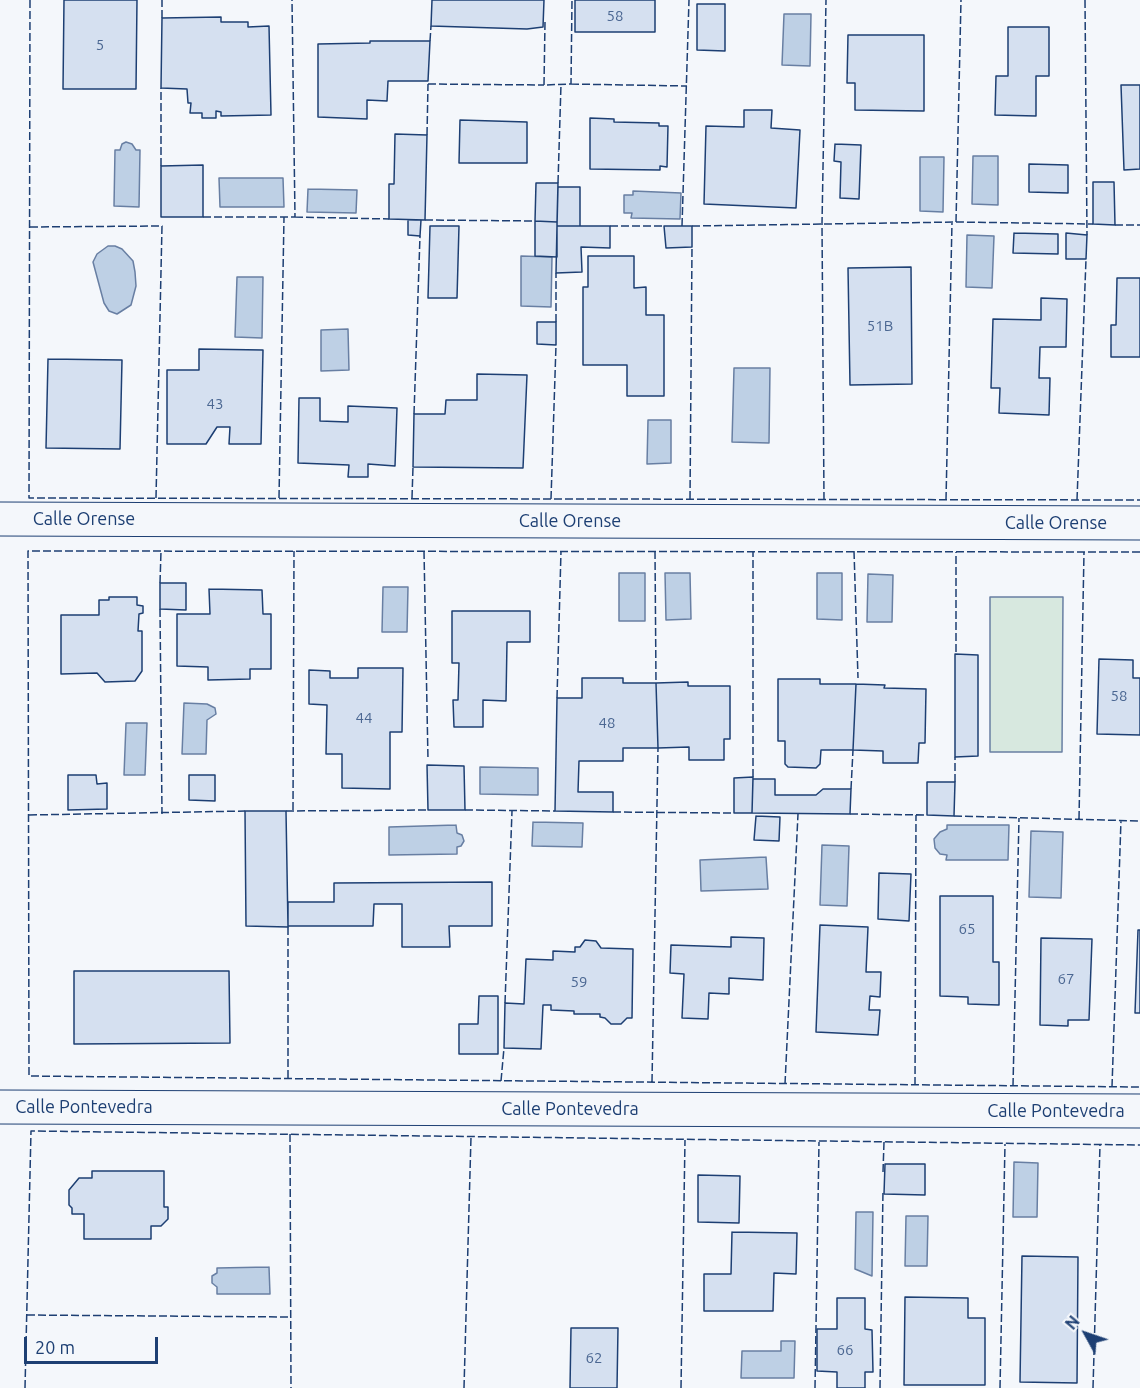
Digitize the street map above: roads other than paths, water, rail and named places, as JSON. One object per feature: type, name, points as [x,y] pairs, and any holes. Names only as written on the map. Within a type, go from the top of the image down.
[{"type":"street","name":"Calle Orense","points":[[0,519],[1140,524]]},
{"type":"street","name":"Calle Pontevedra","points":[[0,1107],[1140,1111]]},
{"type":"water","points":[[784,14],[811,14],[810,66],[782,65]]},
{"type":"water","points":[[126,142],[132,144],[136,150],[140,150],[139,207],[114,206],[115,150],[120,150],[122,144]]},
{"type":"water","points":[[973,156],[998,156],[998,205],[972,204]]},
{"type":"water","points":[[920,157],[944,157],[943,212],[920,211]]},
{"type":"water","points":[[219,178],[283,178],[284,207],[220,207]]},
{"type":"water","points":[[308,189],[357,190],[356,213],[307,212]]},
{"type":"water","points":[[633,191],[681,193],[680,219],[631,218],[632,213],[624,213],[624,195],[633,195]]},
{"type":"water","points":[[967,235],[994,236],[992,288],[966,287]]},
{"type":"water","points":[[108,246],[122,249],[133,261],[135,272],[136,286],[131,305],[117,314],[109,311],[104,303],[93,262],[97,254]]},
{"type":"water","points":[[521,256],[552,257],[551,307],[521,306]]},
{"type":"water","points":[[237,277],[263,277],[262,338],[235,337]]},
{"type":"water","points":[[348,329],[349,370],[321,371],[321,330]]},
{"type":"water","points":[[734,368],[770,368],[769,443],[732,442]]},
{"type":"water","points":[[648,420],[671,420],[671,463],[647,464]]},
{"type":"water","points":[[619,573],[645,573],[645,621],[619,621]]},
{"type":"water","points":[[665,573],[690,573],[691,619],[666,620]]},
{"type":"water","points":[[817,573],[842,573],[842,620],[817,619]]},
{"type":"water","points":[[868,574],[893,575],[892,622],[867,622]]},
{"type":"water","points":[[383,587],[408,587],[407,632],[382,632]]},
{"type":"water","points":[[184,703],[207,704],[215,708],[216,714],[207,720],[206,754],[182,754]]},
{"type":"water","points":[[126,723],[147,723],[145,775],[124,775]]},
{"type":"water","points":[[480,767],[538,768],[538,795],[480,794]]},
{"type":"water","points":[[533,822],[583,823],[582,847],[532,846]]},
{"type":"water","points":[[456,825],[457,833],[462,835],[464,841],[461,846],[457,847],[457,854],[389,855],[389,827]]},
{"type":"water","points":[[947,825],[1009,825],[1008,860],[946,860],[947,855],[940,854],[935,848],[934,839],[940,832],[947,829]]},
{"type":"water","points":[[1031,831],[1063,832],[1061,898],[1029,897]]},
{"type":"water","points":[[822,845],[849,846],[847,906],[820,905]]},
{"type":"water","points":[[766,857],[768,889],[701,891],[700,860]]},
{"type":"water","points":[[1014,1162],[1038,1163],[1037,1217],[1013,1217]]},
{"type":"water","points":[[856,1212],[873,1212],[872,1276],[855,1269]]},
{"type":"water","points":[[906,1216],[928,1216],[927,1266],[905,1266]]},
{"type":"water","points":[[269,1267],[270,1294],[217,1294],[217,1287],[212,1283],[212,1276],[217,1273],[217,1268]]},
{"type":"water","points":[[781,1341],[795,1341],[794,1378],[741,1378],[742,1351],[781,1351]]}]
